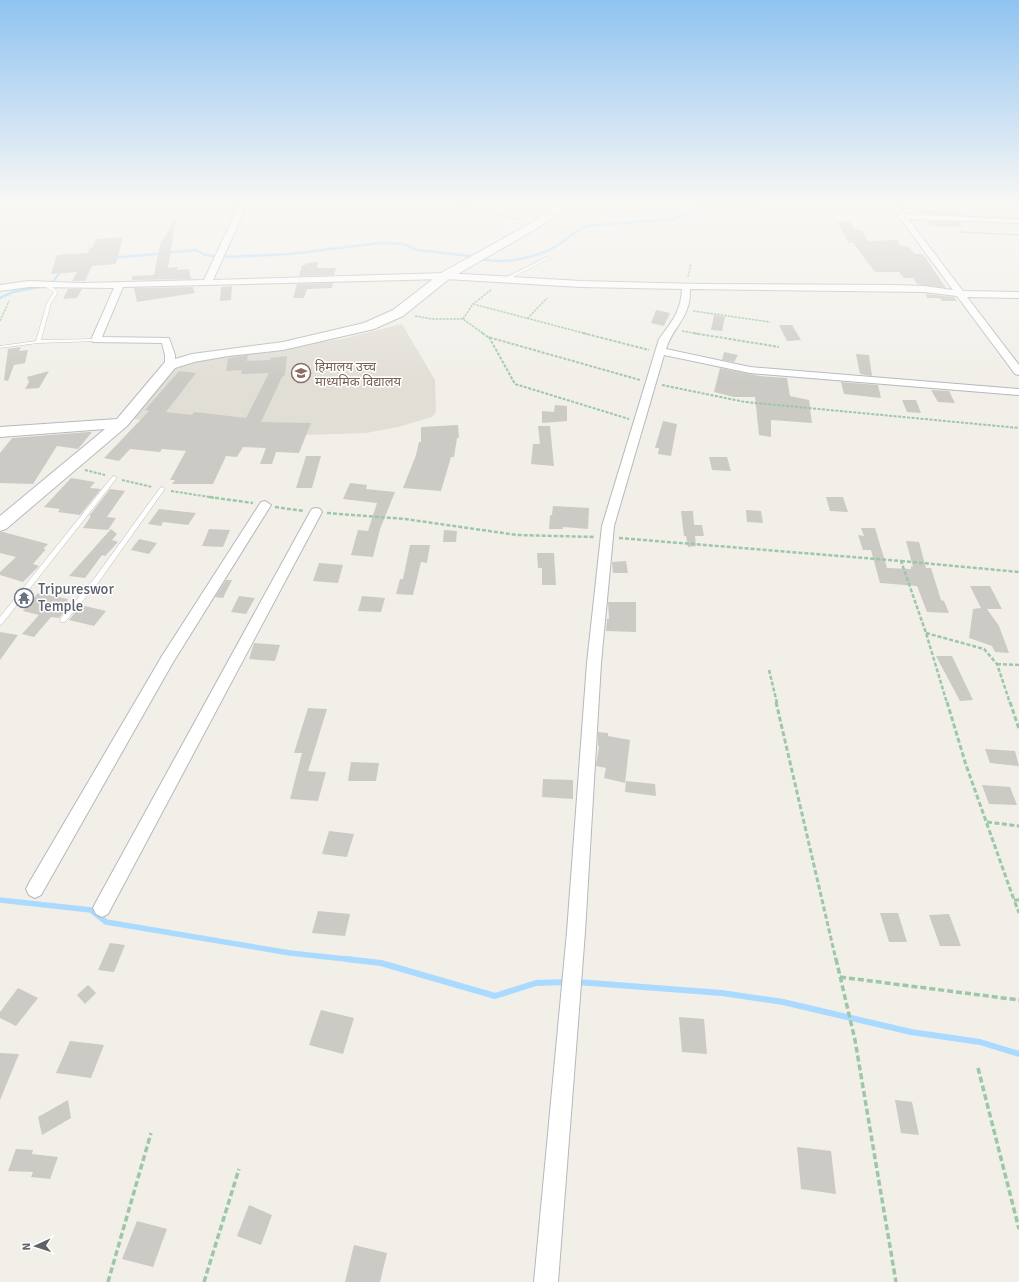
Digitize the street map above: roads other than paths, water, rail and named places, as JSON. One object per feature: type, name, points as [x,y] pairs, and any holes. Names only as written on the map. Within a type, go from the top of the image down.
[{"type":"street","points":[[207,282],[218,263]]},
{"type":"street","points":[[0,525],[122,423],[170,365],[206,356],[283,346],[335,336],[369,326],[398,313],[445,276],[468,263]]},
{"type":"street","points":[[938,263],[1019,372]]},
{"type":"street","points":[[0,288],[30,284],[48,286],[445,276],[581,284],[686,287],[894,288],[924,289],[962,294],[1019,295]]},
{"type":"street","points":[[120,284],[96,340],[166,340],[170,355],[170,365]]},
{"type":"street","points":[[546,1282],[576,932],[594,663],[608,526],[664,339],[672,330],[686,303],[686,287]]},
{"type":"street","points":[[660,352],[750,370],[1019,392]]},
{"type":"street","points":[[0,432],[122,423]]},
{"type":"street","points":[[35,890],[167,660],[266,505]]},
{"type":"street","points":[[102,908],[316,512]]},
{"type":"lane","points":[[503,280],[538,263]]},
{"type":"lane","points":[[38,342],[49,303],[56,292],[48,286]]},
{"type":"lane","points":[[0,347],[38,342],[96,340]]},
{"type":"lane","points":[[0,622],[114,478]]},
{"type":"lane","points":[[64,620],[96,581],[162,489]]},
{"type":"waterway","points":[[52,283],[62,270]]},
{"type":"waterway","points":[[0,298],[13,292],[44,286]]},
{"type":"waterway","points":[[0,900],[91,910],[106,922],[290,953],[351,960]]},
{"type":"waterway","points":[[346,959],[351,960]]},
{"type":"waterway","points":[[351,960],[355,960]]},
{"type":"waterway","points":[[351,960],[381,963],[495,996],[536,983],[567,982]]},
{"type":"waterway","points":[[577,982],[722,993],[783,1002],[911,1032],[980,1042],[1019,1054]]},
{"type":"place","name":"हिमालय उच्च माध्यमिक विद्यालय","points":[[301,373]]},
{"type":"place","name":"Tripureswor Temple","points":[[24,598]]}]
